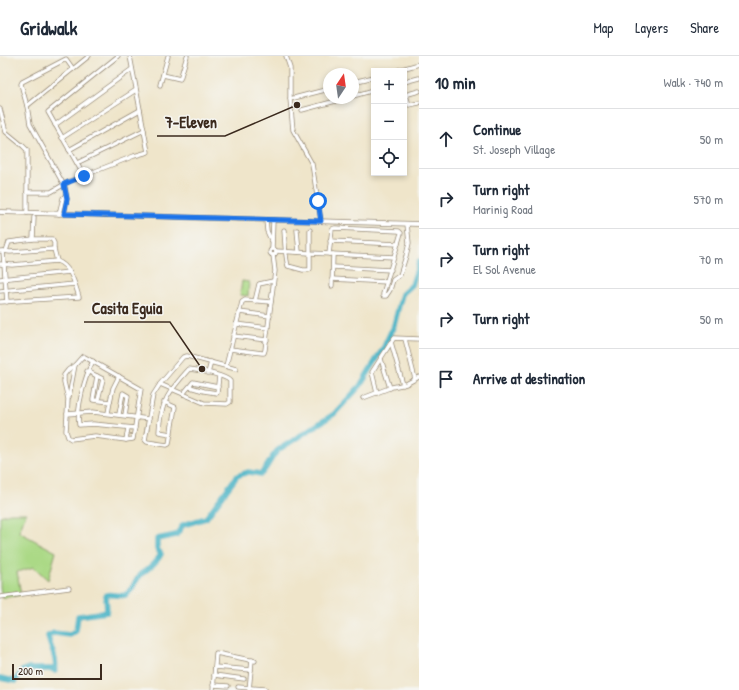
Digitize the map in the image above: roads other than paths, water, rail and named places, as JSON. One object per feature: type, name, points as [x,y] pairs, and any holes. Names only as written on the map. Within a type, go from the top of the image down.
[{"type":"street","points":[[27,106],[88,56]]},
{"type":"street","points":[[84,176],[48,112],[118,56]]},
{"type":"street","points":[[27,192],[51,192],[64,184],[134,156],[148,152],[130,56]]},
{"type":"street","points":[[160,86],[168,56]]},
{"type":"street","points":[[163,75],[180,79],[187,56]]},
{"type":"street","points":[[286,56],[290,68],[290,99],[293,130],[312,164],[321,221]]},
{"type":"street","points":[[62,214],[63,198],[66,195],[64,184],[30,124],[21,84],[22,82],[66,59],[73,69]]},
{"type":"street","points":[[405,68],[419,64]]},
{"type":"street","points":[[55,125],[132,69]]},
{"type":"street","points":[[359,81],[371,78]]},
{"type":"street","points":[[407,81],[419,78]]},
{"type":"street","points":[[62,138],[136,90]]},
{"type":"street","points":[[290,99],[323,91]]},
{"type":"street","points":[[359,94],[371,91]]},
{"type":"street","points":[[407,94],[419,91]]},
{"type":"street","points":[[407,100],[409,105],[419,103]]},
{"type":"street","points":[[302,110],[324,104]]},
{"type":"street","points":[[0,109],[6,132],[27,150],[27,213]]},
{"type":"street","points":[[70,150],[140,110]]},
{"type":"street","points":[[77,163],[144,130]]},
{"type":"street","points":[[0,132],[6,132]]},
{"type":"street","points":[[0,212],[419,224]]},
{"type":"street","points":[[33,239],[34,217]]},
{"type":"street","points":[[230,349],[264,353],[267,340],[275,271],[274,252],[267,231],[266,220]]},
{"type":"street","points":[[271,242],[273,220]]},
{"type":"street","points":[[332,286],[333,267],[330,241],[331,231],[335,228],[394,230],[401,233],[383,294],[384,297],[387,296],[393,280],[399,276],[404,262],[409,243],[407,224]]},
{"type":"street","points":[[284,230],[288,266],[306,271],[310,269],[310,230]]},
{"type":"street","points":[[297,230],[299,252]]},
{"type":"street","points":[[7,302],[2,264],[3,251],[9,242],[33,239],[52,239],[54,243],[56,261]]},
{"type":"street","points":[[330,241],[398,244]]},
{"type":"street","points":[[3,251],[54,249]]},
{"type":"street","points":[[274,252],[394,257]]},
{"type":"street","points":[[0,302],[79,297],[70,272],[66,266],[56,261],[12,265],[2,264]]},
{"type":"street","points":[[333,267],[391,270]]},
{"type":"street","points":[[0,279],[70,272]]},
{"type":"street","points":[[332,279],[387,282]]},
{"type":"street","points":[[255,301],[259,284],[274,281]]},
{"type":"street","points":[[0,291],[75,284]]},
{"type":"street","points":[[226,366],[239,312],[244,300],[271,302]]},
{"type":"street","points":[[239,312],[270,316]]},
{"type":"street","points":[[236,324],[268,328]]},
{"type":"street","points":[[233,336],[267,340]]},
{"type":"street","points":[[377,393],[372,372],[394,338],[419,339]]},
{"type":"street","points":[[363,398],[403,385],[417,378],[405,339]]},
{"type":"street","points":[[391,342],[403,385]]},
{"type":"street","points":[[68,399],[64,375],[83,356],[141,389],[133,439],[126,440],[94,436],[69,439],[66,431],[68,399],[75,365]]},
{"type":"street","points":[[164,402],[175,407],[168,445],[146,442],[153,395],[160,384],[185,356],[236,368]]},
{"type":"street","points":[[381,359],[390,388]]},
{"type":"street","points":[[93,361],[87,371],[84,382],[79,414],[79,425],[93,424],[135,428]]},
{"type":"street","points":[[208,373],[211,362]]},
{"type":"street","points":[[160,384],[171,389],[204,403],[229,404],[230,380],[189,369],[171,389],[164,402],[159,432],[171,434]]},
{"type":"street","points":[[87,371],[103,379],[98,400]]},
{"type":"street","points":[[97,376],[92,398],[94,400],[110,402]]},
{"type":"street","points":[[108,413],[113,388],[119,376]]},
{"type":"street","points":[[190,386],[216,393],[218,392],[219,376]]},
{"type":"street","points":[[183,394],[193,382],[218,387]]},
{"type":"street","points":[[119,414],[122,392],[128,396],[126,415]]},
{"type":"street","points":[[67,414],[93,412],[119,414],[149,419]]},
{"type":"street","points":[[126,440],[128,428]]},
{"type":"street","points":[[0,598],[69,588]]},
{"type":"street","points":[[213,690],[216,653],[253,661],[249,689]]},
{"type":"street","points":[[215,667],[251,670]]},
{"type":"street","points":[[214,675],[244,679]]},
{"type":"street","points":[[213,685],[228,686]]},
{"type":"street","points":[[238,687],[265,689]]},
{"type":"waterway","points":[[0,678],[15,681],[22,671],[26,669],[54,669],[55,671],[55,658],[48,636],[54,633],[70,635],[76,631],[78,616],[107,612],[106,595],[122,596],[127,594],[138,578],[159,558],[161,554],[157,549],[157,539],[176,535],[183,525],[206,518],[237,476],[248,472],[261,474],[278,450],[334,414],[360,386],[384,347],[394,325],[402,294],[412,285],[419,262]]},
{"type":"place","name":"7-Eleven","points":[[297,105]]},
{"type":"place","name":"Casita Eguia","points":[[202,369]]}]
